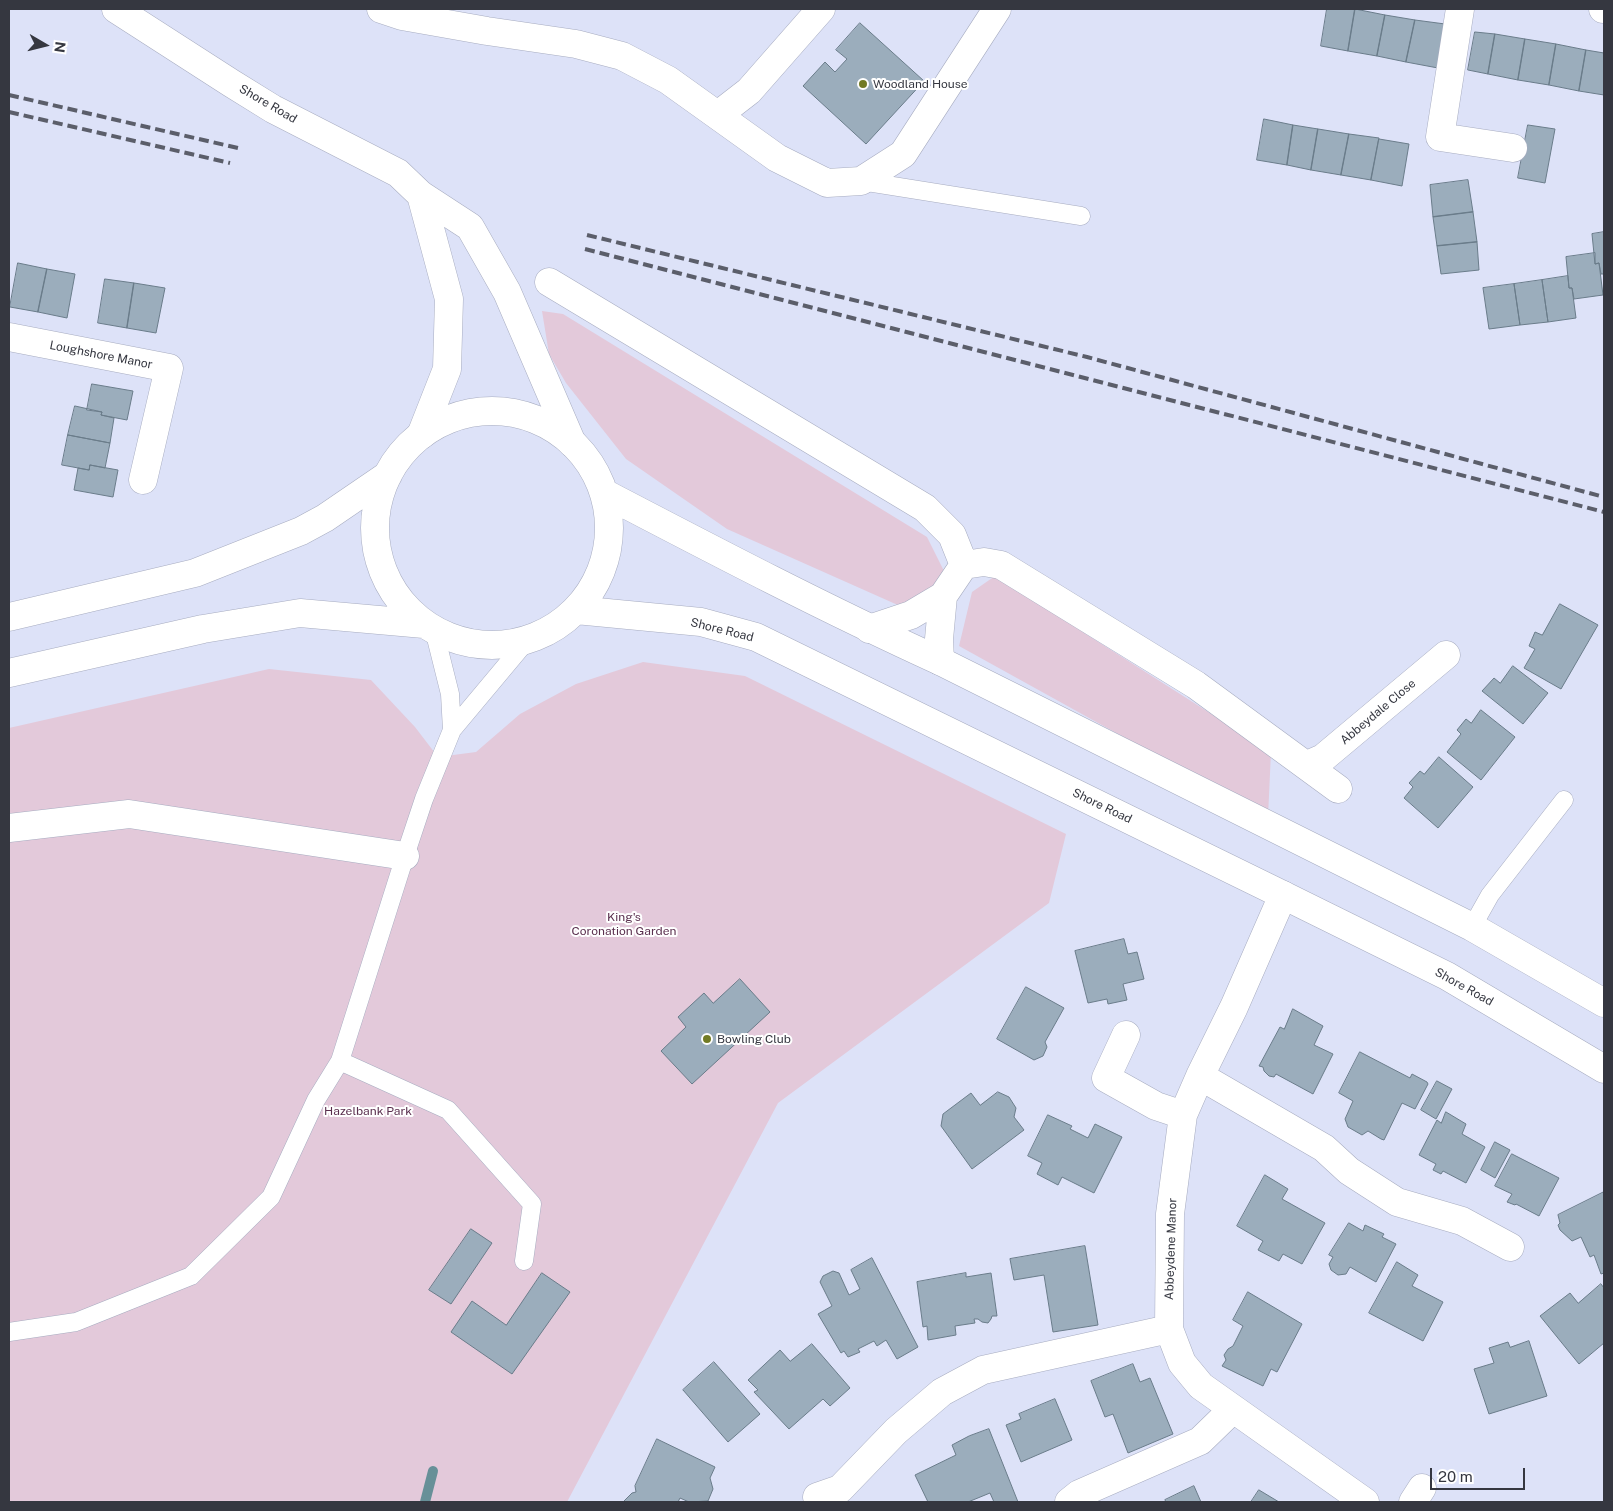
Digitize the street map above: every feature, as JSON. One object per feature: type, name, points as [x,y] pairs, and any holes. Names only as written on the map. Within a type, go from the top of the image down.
[{"type":"main road","name":"Shore Road","points":[[116,9],[273,109],[398,173],[421,194],[470,227],[507,292],[572,443]]},
{"type":"main road","points":[[380,9],[402,16],[480,20],[622,56],[668,80],[777,158],[827,183],[861,182],[903,154],[997,9]]},
{"type":"main road","points":[[718,115],[749,91],[821,9]]},
{"type":"main road","points":[[1460,9],[1440,137],[1513,148]]},
{"type":"main road","points":[[421,194],[448,299],[447,369],[421,435]]},
{"type":"main road","points":[[549,282],[925,508],[952,535],[964,565]]},
{"type":"main road","name":"Loughshore Manor","points":[[9,337],[169,368],[144,480]]},
{"type":"main road","points":[[482,412],[514,413],[545,424],[572,443],[591,466],[604,493],[609,524],[606,555],[595,585],[576,610],[545,633],[508,645],[470,644],[445,636],[429,627],[400,601],[383,572],[375,539],[377,506],[388,475],[402,453],[421,435],[450,419],[482,412]]},
{"type":"main road","points":[[9,617],[195,574],[300,531],[325,518],[388,475]]},
{"type":"main road","points":[[604,493],[783,586],[869,629],[940,661],[1472,927],[1604,1003]]},
{"type":"main road","points":[[869,629],[911,615],[943,596],[964,565],[984,562],[1001,565],[1196,685],[1338,788]]},
{"type":"main road","points":[[940,661],[939,639],[943,596]]},
{"type":"main road","name":"Shore Road","points":[[576,610],[701,622],[756,637],[1447,976],[1604,1068]]},
{"type":"main road","points":[[9,673],[203,629],[300,613],[429,627]]},
{"type":"main road","name":"Abbeydale Close","points":[[1307,766],[1323,758],[1446,655]]},
{"type":"main road","points":[[9,828],[130,814],[405,856]]},
{"type":"main road","name":"Abbeydene Manor","points":[[1283,895],[1234,1007],[1183,1115],[1170,1214],[1169,1329],[1182,1363],[1201,1386],[1365,1502]]},
{"type":"main road","points":[[1126,1035],[1106,1078],[1156,1106],[1183,1115]]},
{"type":"main road","points":[[1200,1076],[1324,1148],[1349,1171],[1397,1202],[1462,1220],[1510,1248]]},
{"type":"main road","points":[[835,1496],[896,1431],[942,1392],[983,1370],[1169,1329]]},
{"type":"main road","points":[[1069,1502],[1079,1494],[1200,1441],[1233,1408]]},
{"type":"lane","points":[[861,182],[1081,216]]},
{"type":"lane","points":[[429,627],[450,694],[452,730]]},
{"type":"lane","points":[[9,1332],[76,1322],[191,1276],[271,1197],[316,1100],[340,1061],[405,856],[424,800],[452,730],[529,638]]},
{"type":"lane","points":[[1472,927],[1490,895],[1564,800]]},
{"type":"lane","points":[[340,1061],[448,1110],[532,1204],[524,1261]]},
{"type":"green space","points":[[542,311],[563,314],[927,537],[945,573],[933,593],[909,610],[727,529],[626,459],[566,383],[549,354]]},
{"type":"green space","points":[[995,576],[1271,752],[1268,817],[959,646],[972,592]]},
{"type":"green space","name":"Hazelbank Park","points":[[643,662],[745,676],[1066,834],[1049,903],[778,1103],[567,1502],[9,1502],[9,728],[269,669],[371,680],[415,727],[438,757],[476,752],[520,714],[576,684]]},
{"type":"building","points":[[1327,9],[1355,9],[1348,51],[1321,46]]},
{"type":"building","points":[[1355,9],[1385,15],[1377,56],[1348,51]]},
{"type":"building","points":[[1385,15],[1415,20],[1406,62],[1377,56]]},
{"type":"building","points":[[1415,20],[1445,24],[1438,68],[1406,62]]},
{"type":"building","name":"Woodland House","points":[[860,23],[924,81],[866,144],[803,86],[825,62],[835,72],[847,59],[836,50]]},
{"type":"building","points":[[1475,32],[1495,34],[1488,74],[1468,70]]},
{"type":"building","points":[[1495,34],[1525,39],[1518,80],[1488,74]]},
{"type":"building","points":[[1525,39],[1556,44],[1549,85],[1518,80]]},
{"type":"building","points":[[1556,44],[1586,50],[1579,91],[1549,85]]},
{"type":"building","points":[[1586,50],[1604,53],[1604,95],[1579,91]]},
{"type":"building","points":[[1264,119],[1293,125],[1287,165],[1257,160]]},
{"type":"building","points":[[1293,125],[1318,129],[1311,170],[1287,165]]},
{"type":"building","points":[[1528,125],[1555,129],[1545,183],[1518,178]]},
{"type":"building","points":[[1318,129],[1349,134],[1341,175],[1311,170]]},
{"type":"building","points":[[1349,134],[1379,138],[1371,180],[1341,175]]},
{"type":"building","points":[[1379,139],[1409,144],[1402,186],[1371,180]]},
{"type":"building","points":[[1468,180],[1473,212],[1433,217],[1430,185]]},
{"type":"building","points":[[1473,212],[1477,242],[1437,246],[1433,217]]},
{"type":"building","points":[[1604,232],[1604,274],[1601,274],[1599,263],[1595,264],[1592,234]]},
{"type":"building","points":[[1477,242],[1479,270],[1441,274],[1437,246]]},
{"type":"building","points":[[1595,253],[1595,264],[1599,263],[1603,295],[1574,299],[1572,288],[1569,288],[1566,257]]},
{"type":"building","points":[[18,263],[47,269],[38,312],[10,307]]},
{"type":"building","points":[[47,269],[75,274],[67,318],[38,312]]},
{"type":"building","points":[[1568,276],[1569,288],[1572,288],[1576,318],[1548,322],[1542,280]]},
{"type":"building","points":[[105,279],[134,283],[127,328],[98,323]]},
{"type":"building","points":[[1542,280],[1548,322],[1520,325],[1514,284]]},
{"type":"building","points":[[134,283],[165,288],[156,333],[127,328]]},
{"type":"building","points":[[1514,284],[1520,325],[1489,329],[1483,288]]},
{"type":"building","points":[[92,384],[133,391],[127,420],[101,415],[102,412],[87,410]]},
{"type":"building","points":[[75,406],[102,412],[101,415],[114,418],[110,443],[68,435]]},
{"type":"building","points":[[68,435],[110,443],[105,468],[90,465],[89,470],[62,465]]},
{"type":"building","points":[[90,465],[118,470],[113,497],[74,490],[78,468],[89,470]]},
{"type":"building","points":[[1560,604],[1598,625],[1561,689],[1524,668],[1535,649],[1529,646],[1535,632],[1542,635]]},
{"type":"building","points":[[1513,666],[1548,693],[1523,724],[1482,691],[1494,678],[1500,683]]},
{"type":"building","points":[[1481,710],[1515,737],[1481,780],[1447,752],[1461,734],[1457,730],[1466,719],[1471,723]]},
{"type":"building","points":[[1439,757],[1473,787],[1438,828],[1404,798],[1413,787],[1409,783],[1420,771],[1424,774]]},
{"type":"building","points":[[1124,939],[1128,954],[1137,952],[1144,979],[1123,984],[1127,1000],[1108,1004],[1107,999],[1088,1003],[1075,951]]},
{"type":"building","name":"Bowling Club","points":[[740,979],[770,1012],[692,1084],[661,1051],[686,1027],[678,1017],[704,993],[713,1003]]},
{"type":"building","points":[[1026,987],[1064,1008],[1045,1042],[1047,1047],[1043,1056],[1034,1060],[997,1039]]},
{"type":"building","points":[[1293,1009],[1323,1026],[1314,1045],[1333,1054],[1313,1094],[1276,1074],[1274,1077],[1269,1076],[1263,1067],[1259,1066],[1280,1027],[1284,1029]]},
{"type":"building","points":[[1360,1052],[1410,1078],[1412,1074],[1428,1084],[1415,1109],[1402,1103],[1384,1140],[1368,1131],[1362,1135],[1348,1127],[1345,1119],[1353,1101],[1339,1093]]},
{"type":"building","points":[[1437,1081],[1452,1089],[1436,1119],[1421,1110]]},
{"type":"building","points":[[998,1092],[1009,1097],[1016,1108],[1014,1117],[1024,1130],[972,1169],[941,1126],[943,1114],[971,1093],[980,1105]]},
{"type":"building","points":[[1446,1112],[1466,1124],[1462,1134],[1485,1147],[1466,1183],[1443,1171],[1441,1174],[1433,1170],[1436,1164],[1419,1155],[1437,1120],[1441,1123]]},
{"type":"building","points":[[1048,1115],[1072,1126],[1070,1129],[1088,1138],[1095,1124],[1122,1137],[1094,1193],[1062,1177],[1058,1185],[1037,1174],[1042,1163],[1028,1156]]},
{"type":"building","points":[[1495,1142],[1510,1150],[1495,1178],[1481,1170]]},
{"type":"building","points":[[1512,1154],[1559,1178],[1539,1216],[1516,1204],[1507,1202],[1512,1194],[1495,1186]]},
{"type":"building","points":[[1265,1175],[1288,1189],[1282,1199],[1325,1223],[1302,1264],[1283,1254],[1279,1261],[1258,1250],[1263,1241],[1237,1226]]},
{"type":"building","points":[[1604,1192],[1604,1273],[1601,1274],[1594,1255],[1590,1257],[1581,1237],[1572,1241],[1560,1230],[1558,1215]]},
{"type":"building","points":[[1349,1223],[1363,1231],[1365,1225],[1384,1234],[1382,1237],[1396,1244],[1376,1282],[1350,1267],[1346,1274],[1338,1275],[1331,1270],[1329,1264],[1333,1257],[1329,1255]]},
{"type":"building","points":[[471,1229],[492,1243],[451,1304],[429,1290]]},
{"type":"building","points":[[1085,1246],[1098,1325],[1053,1332],[1044,1275],[1014,1280],[1010,1259]]},
{"type":"building","points":[[872,1258],[918,1347],[897,1359],[886,1340],[877,1346],[874,1341],[858,1349],[860,1352],[848,1357],[844,1351],[841,1353],[818,1314],[832,1306],[820,1282],[823,1276],[833,1271],[839,1273],[849,1295],[860,1289],[851,1270]]},
{"type":"building","points":[[1397,1262],[1418,1275],[1412,1286],[1443,1302],[1423,1341],[1369,1313]]},
{"type":"building","points":[[542,1273],[570,1292],[512,1374],[451,1332],[472,1301],[506,1325]]},
{"type":"building","points":[[966,1273],[966,1277],[991,1273],[997,1316],[992,1316],[988,1323],[974,1319],[975,1323],[955,1326],[956,1335],[928,1340],[927,1326],[923,1327],[917,1282]]},
{"type":"building","points":[[1601,1284],[1604,1288],[1604,1343],[1579,1364],[1540,1316],[1570,1293],[1578,1303]]},
{"type":"building","points":[[1248,1292],[1302,1324],[1277,1372],[1271,1369],[1263,1386],[1222,1366],[1226,1360],[1224,1355],[1233,1346],[1243,1326],[1233,1320]]},
{"type":"building","points":[[1529,1341],[1547,1396],[1489,1414],[1474,1369],[1494,1363],[1489,1348],[1508,1342],[1510,1347]]},
{"type":"building","points":[[812,1344],[850,1388],[830,1406],[823,1399],[789,1429],[754,1392],[758,1390],[748,1380],[780,1350],[790,1361]]},
{"type":"building","points":[[714,1362],[760,1414],[728,1442],[683,1390]]},
{"type":"building","points":[[1133,1364],[1140,1382],[1150,1378],[1173,1434],[1128,1453],[1113,1414],[1105,1417],[1091,1381]]},
{"type":"building","points":[[1055,1399],[1072,1440],[1021,1462],[1006,1425],[1021,1419],[1019,1414]]},
{"type":"building","points":[[989,1429],[1018,1502],[994,1502],[990,1493],[968,1502],[928,1502],[915,1475],[956,1455],[952,1445],[969,1436]]},
{"type":"building","points":[[657,1439],[715,1467],[710,1478],[713,1489],[708,1501],[689,1502],[680,1498],[678,1502],[623,1502],[632,1493],[636,1492],[635,1486]]},
{"type":"building","points":[[1194,1486],[1201,1502],[1166,1502],[1165,1500]]},
{"type":"building","points":[[1259,1490],[1279,1502],[1251,1502]]},
{"type":"waterway","points":[[425,1502],[433,1471]]},
{"type":"railway","points":[[9,95],[242,149]]},
{"type":"railway","points":[[9,112],[230,163]]},
{"type":"railway","points":[[587,235],[1087,357],[1604,497]]},
{"type":"railway","points":[[585,249],[1604,512]]},
{"type":"place","name":"Woodland House","points":[[863,84]]},
{"type":"place","name":"Bowling Club","points":[[707,1039]]},
{"type":"park label","name":"King's Coronation Garden","points":[[624,924]]}]
